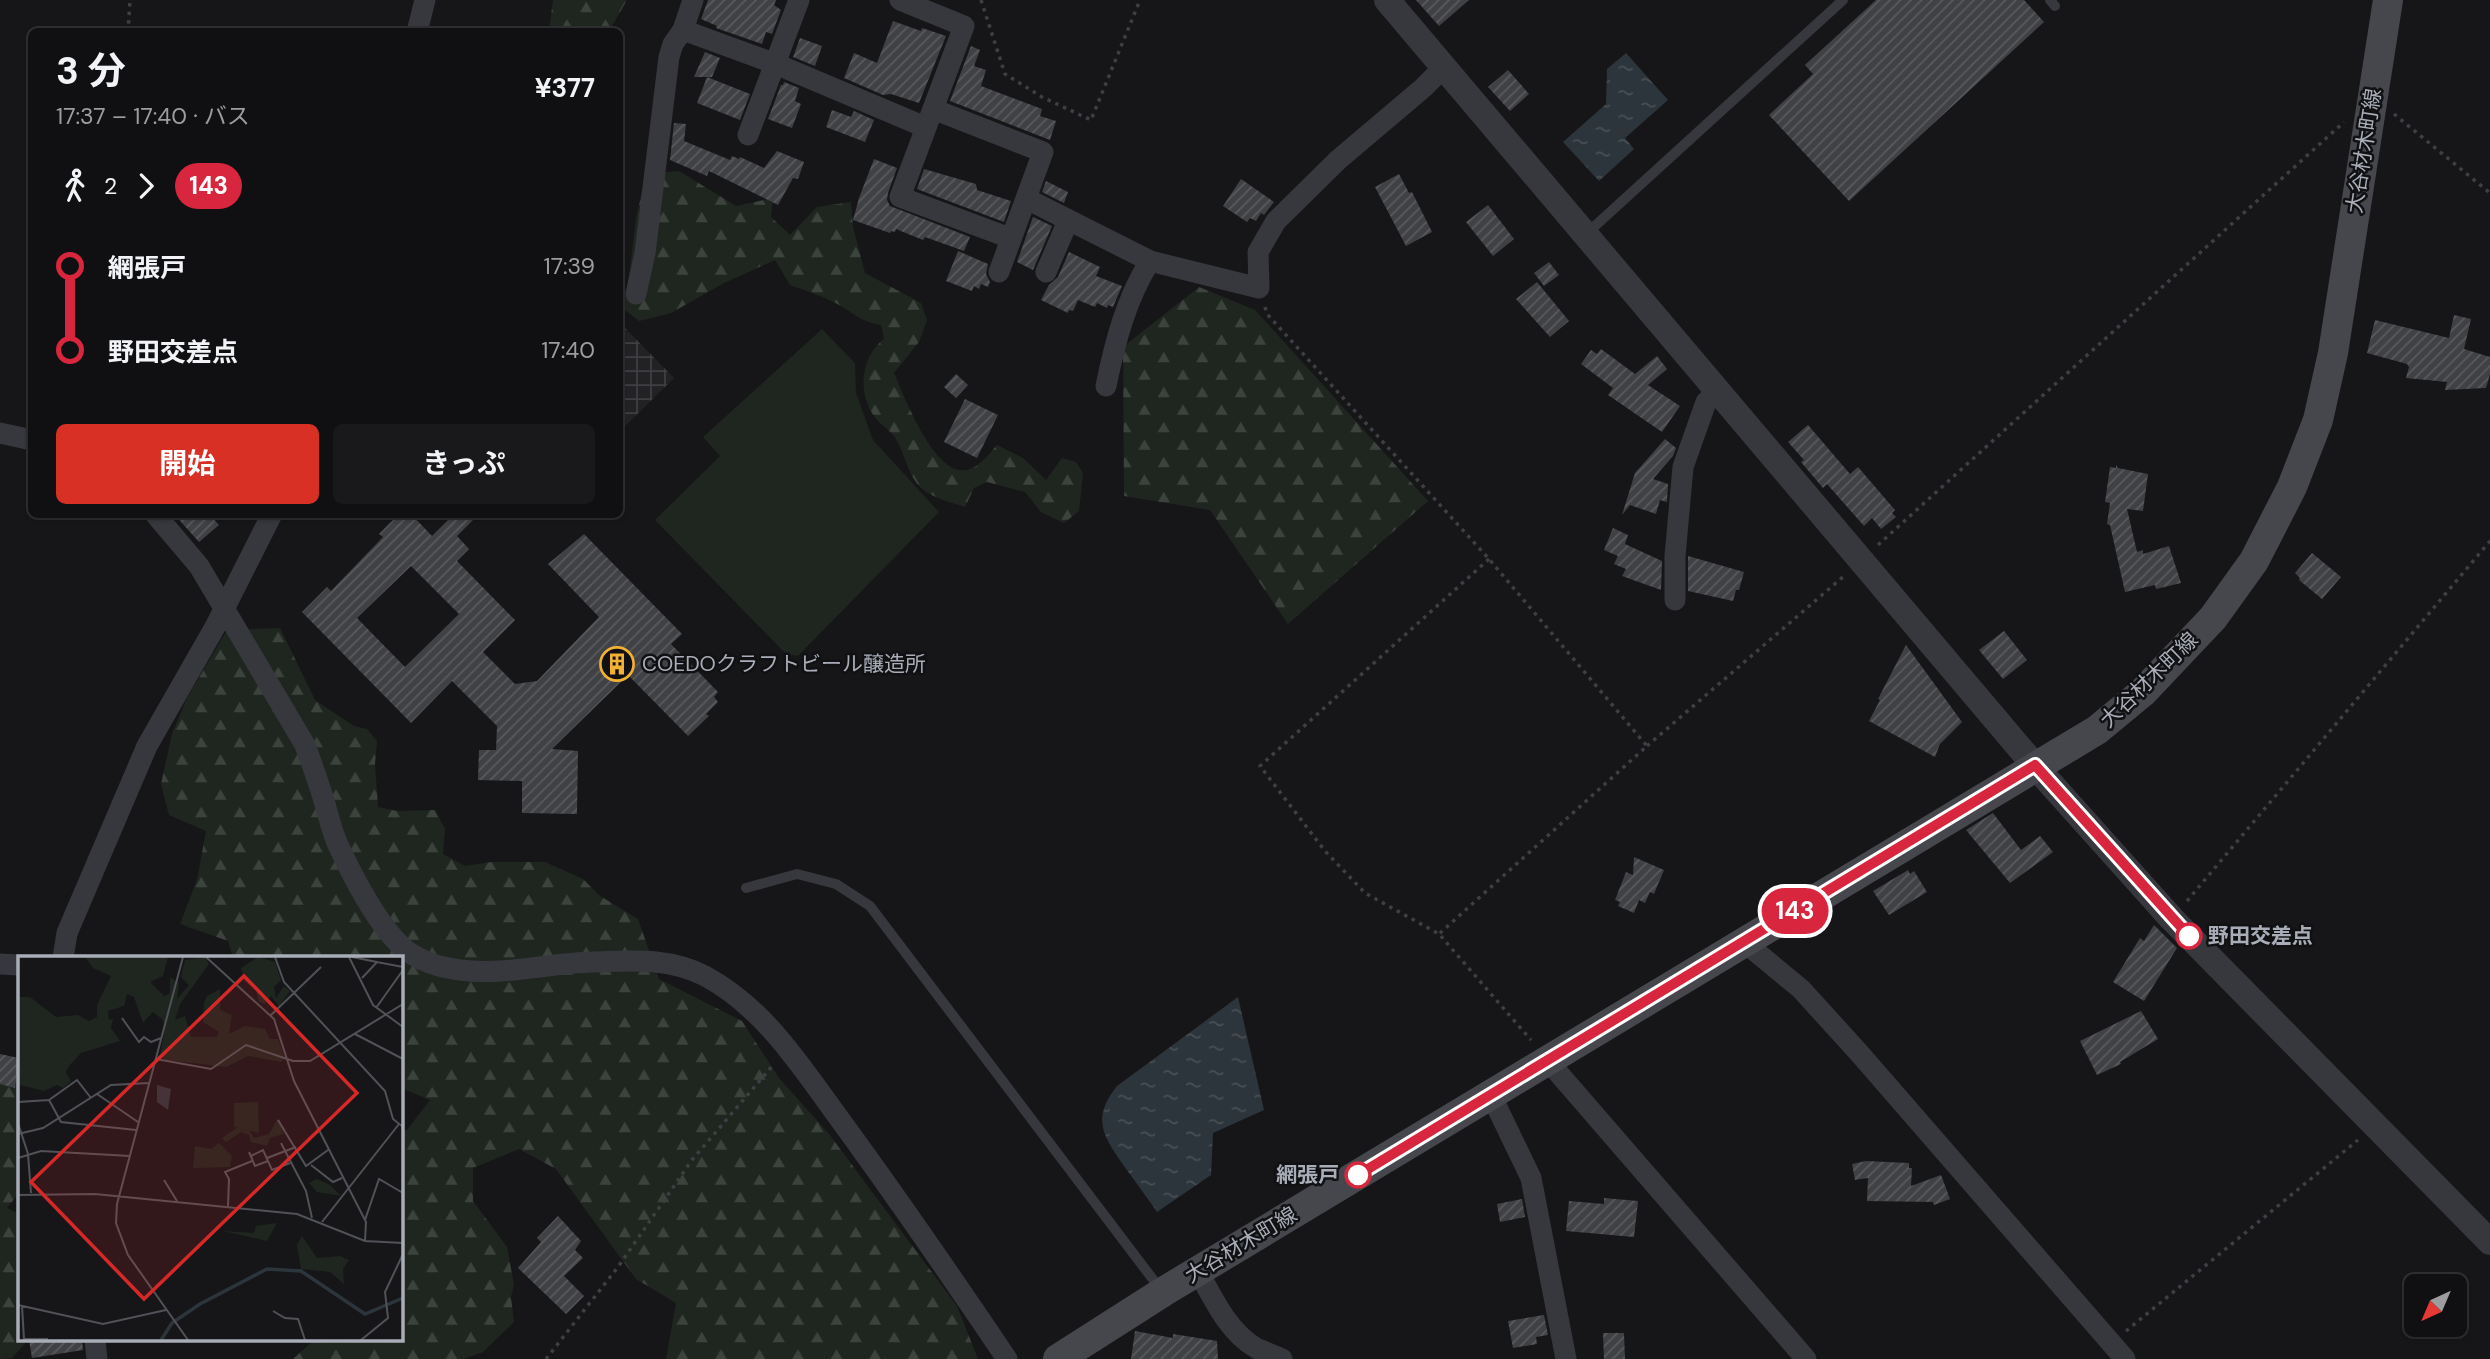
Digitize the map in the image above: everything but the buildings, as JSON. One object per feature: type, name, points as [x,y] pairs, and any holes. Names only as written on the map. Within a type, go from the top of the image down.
[{"type":"main road","name":"大谷材木町線","points":[[1058,1359],[1163,1292],[2097,730],[2143,692],[2213,618],[2254,561],[2286,499],[2318,420],[2333,353],[2388,0]]},
{"type":"street","points":[[418,28],[425,0]]},
{"type":"street","points":[[636,294],[645,253],[669,57],[692,0]]},
{"type":"street","points":[[748,135],[799,0]]},
{"type":"street","points":[[900,0],[964,26],[900,197],[1010,238]]},
{"type":"street","points":[[1387,0],[2035,765],[2172,919],[2490,1242]]},
{"type":"street","points":[[682,30],[929,118],[1043,152],[999,272]]},
{"type":"street","points":[[1027,199],[1150,261],[1259,288],[1258,252],[1276,221],[1338,160],[1444,67]]},
{"type":"street","points":[[1046,272],[1068,221]]},
{"type":"street","points":[[1106,386],[1126,310],[1150,261]]},
{"type":"street","points":[[1675,600],[1675,556],[1683,467],[1706,401],[1717,391]]},
{"type":"street","points":[[0,433],[28,439]]},
{"type":"street","points":[[158,518],[199,566],[305,745],[317,775],[337,844],[391,937],[413,956],[432,964],[462,970],[646,960],[675,963],[705,976],[739,997],[788,1050],[891,1189],[1007,1359]]},
{"type":"street","points":[[63,956],[67,933],[147,746],[224,608],[270,518]]},
{"type":"street","points":[[1744,942],[1801,989],[2118,1351]]},
{"type":"street","points":[[0,964],[18,965]]},
{"type":"street","points":[[1548,1060],[1806,1359]]},
{"type":"street","points":[[1491,1095],[1531,1178],[1566,1359]]},
{"type":"street","points":[[1198,1271],[1230,1325],[1242,1338],[1255,1348],[1282,1359]]},
{"type":"lane","points":[[1585,235],[1843,0]]},
{"type":"lane","points":[[747,888],[797,874],[836,884],[870,906],[1163,1292]]},
{"type":"path","points":[[128,28],[130,0]]},
{"type":"path","points":[[981,0],[1005,74],[1042,97],[1091,120],[1140,0]]},
{"type":"path","points":[[1439,934],[1647,746],[1861,562],[2372,96],[2490,193]]},
{"type":"path","points":[[1259,288],[1267,314],[1489,559],[1647,746]]},
{"type":"path","points":[[2172,919],[2490,541]]},
{"type":"path","points":[[1489,559],[1260,766],[1325,851],[1366,893],[1439,934],[1548,1060]]},
{"type":"path","points":[[546,1359],[618,1267],[692,1160],[788,1050]]},
{"type":"path","points":[[2118,1351],[2376,1125]]},
{"type":"shaded area","points":[[623,326],[674,378],[623,428]]},
{"type":"green space","points":[[553,0],[627,0],[611,28],[549,28]]},
{"type":"green space","points":[[679,171],[736,206],[773,198],[771,217],[790,235],[817,207],[851,202],[853,227],[865,273],[921,303],[927,320],[919,342],[894,373],[914,417],[935,452],[946,464],[959,470],[976,466],[997,445],[1023,458],[1046,480],[1062,458],[1076,462],[1083,473],[1079,511],[1064,523],[1041,512],[1025,492],[987,482],[974,488],[965,507],[941,499],[920,487],[912,477],[896,439],[874,416],[865,396],[866,365],[876,346],[884,339],[881,325],[864,320],[829,300],[790,285],[775,260],[724,283],[671,313],[639,321],[623,308],[623,298],[628,286],[636,218],[646,174]]},
{"type":"green space","points":[[1199,287],[1255,310],[1428,501],[1288,624],[1210,510],[1124,496],[1123,347]]},
{"type":"green space","points":[[822,329],[855,363],[856,393],[873,440],[939,512],[798,656],[786,654],[655,520],[720,456],[703,437]]},
{"type":"green space","points":[[280,628],[315,700],[354,726],[367,729],[377,741],[375,764],[378,807],[397,811],[435,810],[445,829],[443,854],[465,866],[491,862],[545,862],[583,879],[600,896],[638,919],[659,979],[742,1021],[779,1078],[829,1134],[957,1306],[978,1359],[666,1359],[676,1303],[636,1279],[556,1169],[519,1149],[473,1168],[473,1201],[507,1247],[514,1285],[511,1297],[514,1322],[483,1352],[464,1359],[293,1359],[312,1342],[402,1342],[402,1131],[407,1130],[430,1100],[402,1088],[402,956],[232,956],[228,941],[180,924],[197,880],[206,831],[169,815],[161,784],[172,734],[187,698],[227,630]]},
{"type":"green space","points":[[18,1080],[18,1194],[7,1208],[18,1214],[18,1342],[26,1342],[12,1358],[0,1359],[0,1082]]},
{"type":"water","points":[[1626,53],[1668,100],[1625,138],[1634,149],[1599,181],[1563,142],[1606,104],[1607,69]]},
{"type":"water","points":[[1238,997],[1264,1110],[1213,1133],[1211,1175],[1157,1212],[1110,1145],[1103,1127],[1104,1108],[1117,1086]]},
{"type":"bus line","name":"143","points":[[1358,1175],[2035,765],[2189,936]]},
{"type":"place","name":"COEDOクラフトビール醸造所","points":[[617,664]]},
{"type":"place","name":"野田交差点","points":[[2189,936]]},
{"type":"place","name":"網張戸","points":[[1358,1175]]}]
